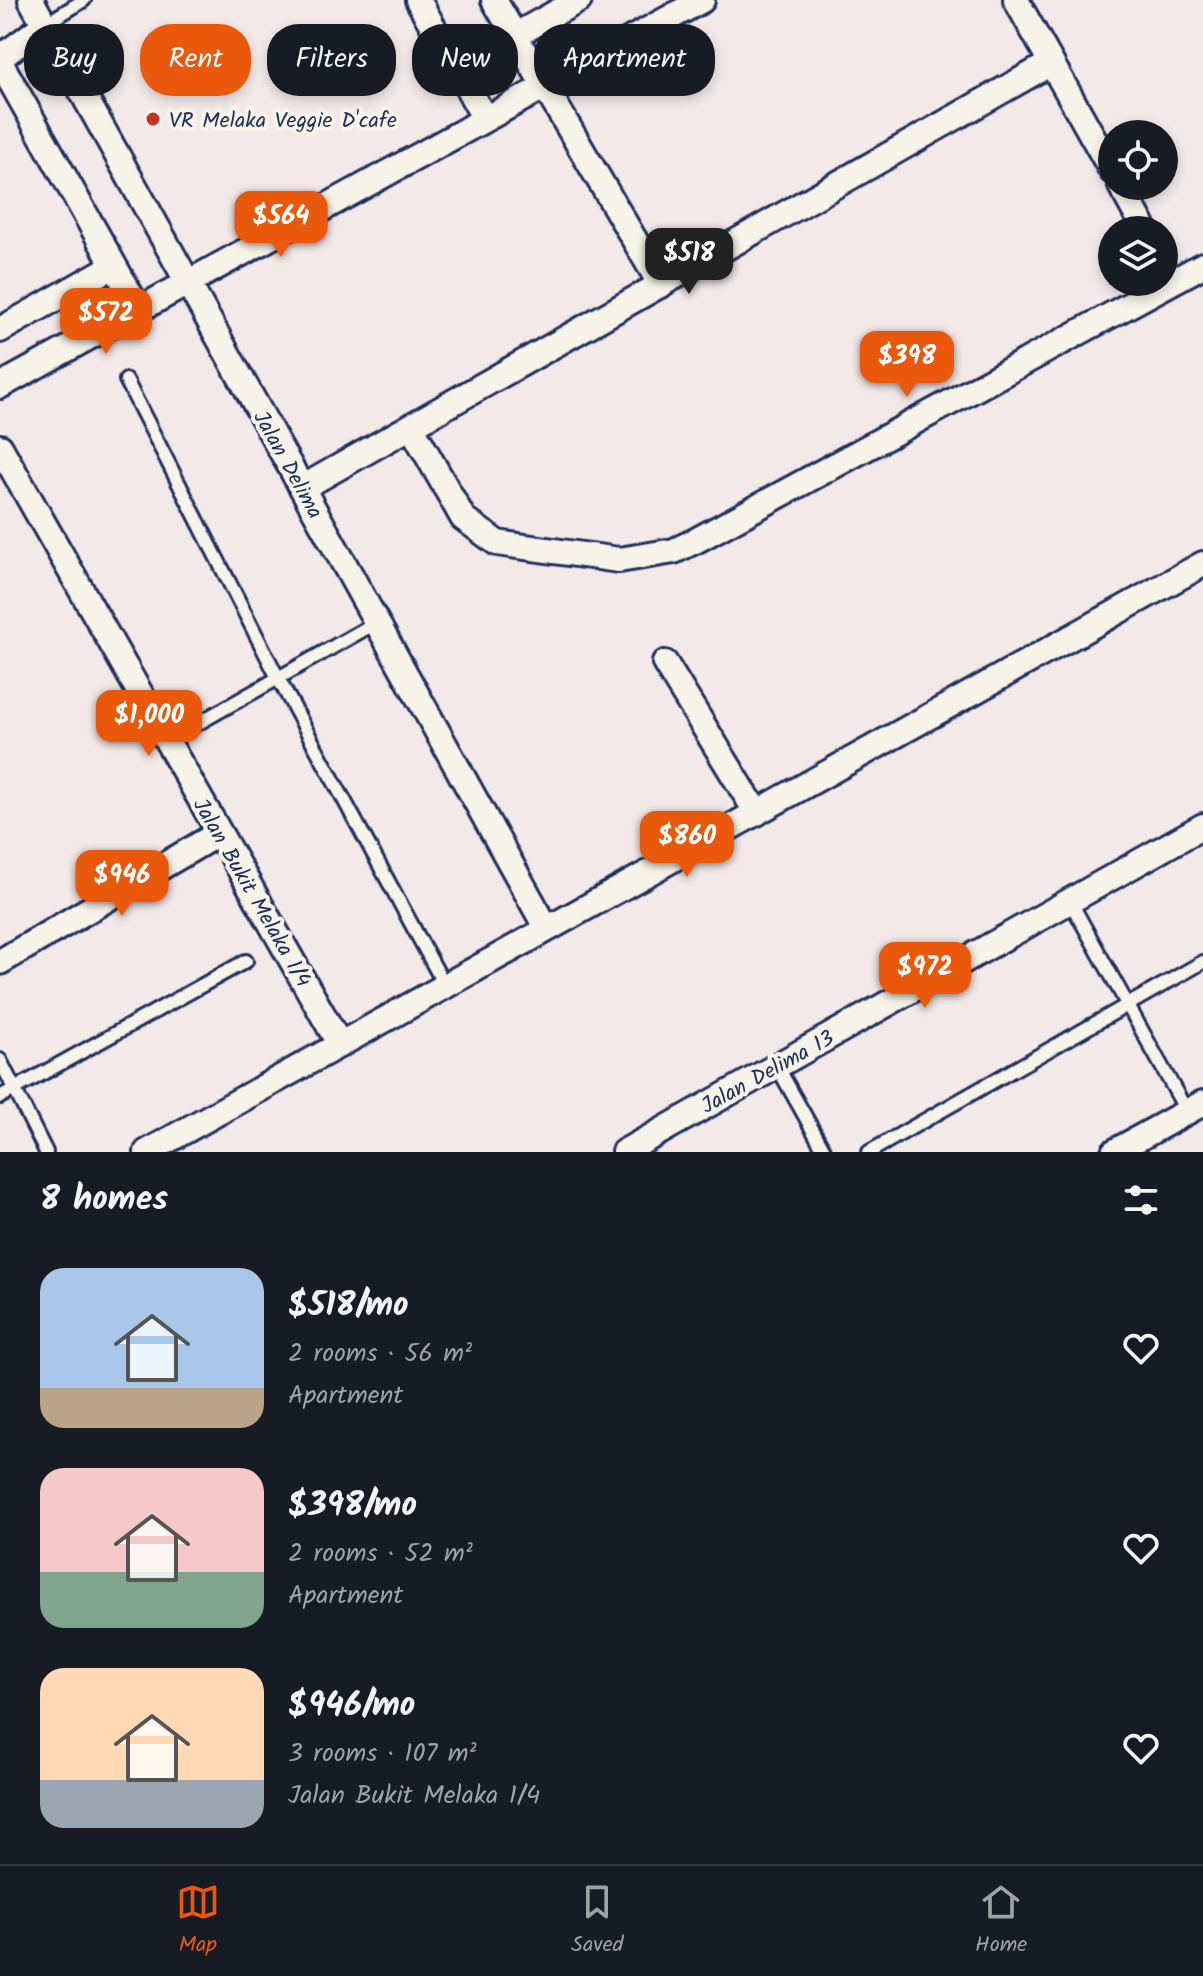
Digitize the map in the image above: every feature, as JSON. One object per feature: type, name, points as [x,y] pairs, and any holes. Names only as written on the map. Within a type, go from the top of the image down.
[{"type":"street","name":"Jalan Delima","points":[[31,0],[43,24]]},
{"type":"street","points":[[418,0],[485,119]]},
{"type":"street","points":[[494,0],[507,24]]},
{"type":"street","points":[[518,34],[579,0]]},
{"type":"street","points":[[658,24],[702,0]]},
{"type":"street","points":[[1016,0],[1098,146]]},
{"type":"street","points":[[24,41],[0,60],[139,310]]},
{"type":"street","points":[[518,43],[534,70]]},
{"type":"street","points":[[302,488],[1051,63]]},
{"type":"street","points":[[0,386],[534,92]]},
{"type":"street","name":"Jalan Delima","points":[[84,96],[547,929]]},
{"type":"street","points":[[549,96],[661,285]]},
{"type":"street","points":[[1178,270],[1203,265]]},
{"type":"street","points":[[1,326],[113,266]]},
{"type":"street","points":[[411,426],[463,518],[486,537],[521,549],[619,560],[646,558],[697,540],[1127,296]]},
{"type":"street","name":"Jalan Bukit Melaka 1/4","points":[[0,447],[340,1045]]},
{"type":"street","points":[[147,1152],[1203,564]]},
{"type":"street","points":[[665,663],[757,813]]},
{"type":"street","name":"Jalan Delima 13","points":[[624,1152],[1203,826]]},
{"type":"street","points":[[0,962],[219,833]]},
{"type":"street","points":[[1114,1152],[1195,1107]]},
{"type":"lane","points":[[46,24],[84,0]]},
{"type":"lane","points":[[126,380],[278,678],[445,986]]},
{"type":"lane","points":[[167,741],[377,622]]},
{"type":"lane","points":[[1070,901],[1127,1005],[1195,1107]]},
{"type":"lane","points":[[0,1097],[246,961]]},
{"type":"lane","points":[[869,1152],[1203,962]]},
{"type":"lane","points":[[0,1060],[46,1152]]},
{"type":"lane","points":[[777,1066],[825,1152]]},
{"type":"place","name":"VR Melaka Veggie D'cafe","points":[[153,119]]}]
